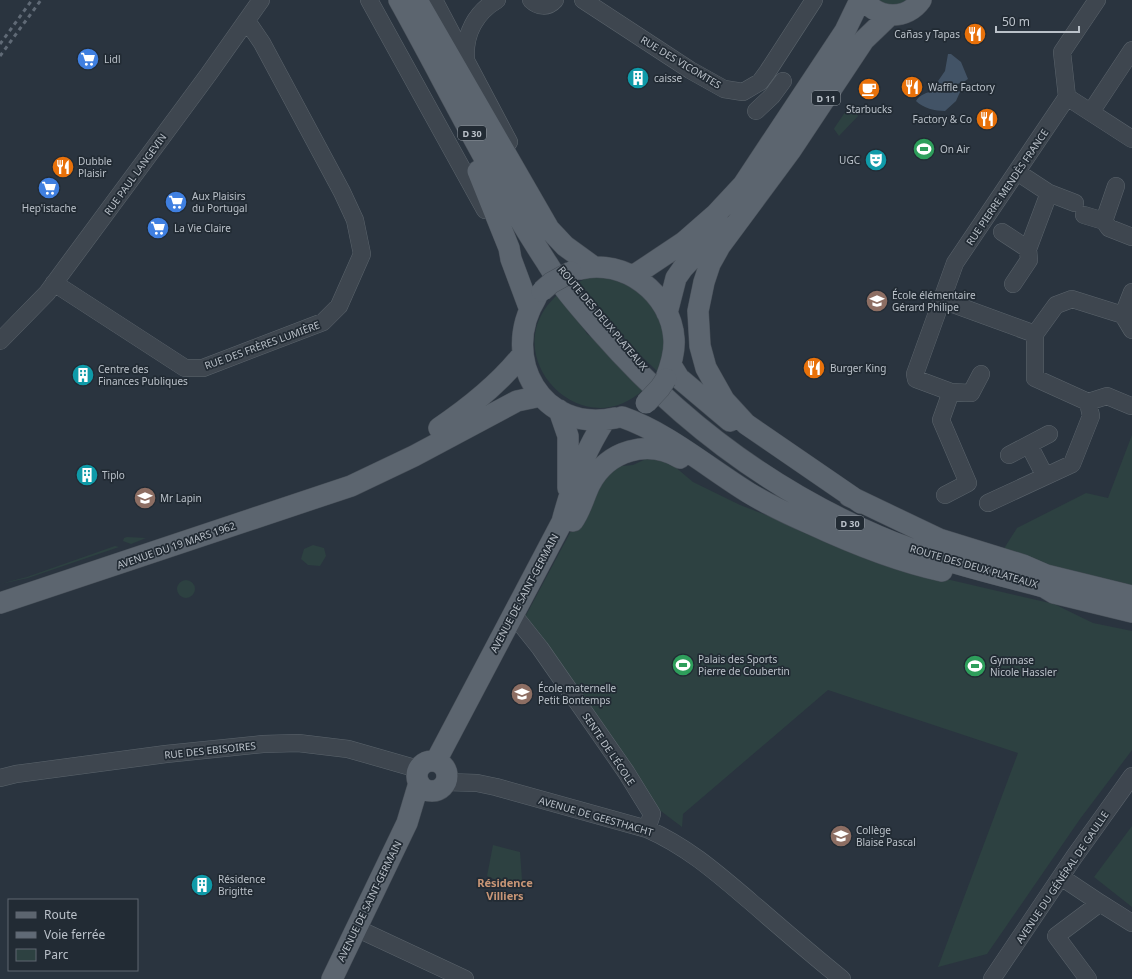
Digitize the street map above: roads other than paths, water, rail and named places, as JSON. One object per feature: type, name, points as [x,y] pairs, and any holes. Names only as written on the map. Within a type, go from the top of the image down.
[{"type":"main road","points":[[390,0],[482,179],[510,248],[511,259],[530,310]]},
{"type":"main road","name":"ROUTE DES DEUX PLATEAUX","points":[[399,0],[514,211],[548,265],[594,325],[648,384],[720,444],[772,481],[828,512],[878,536],[931,556],[1044,587],[1050,584],[1132,596]]},
{"type":"main road","name":"ROUTE DES DEUX PLATEAUX","points":[[408,0],[521,206],[555,261],[612,332],[674,397],[723,437],[775,474],[833,505],[883,529],[936,549],[986,564],[1021,572],[1050,584],[1132,612]]},
{"type":"main road","points":[[417,0],[549,229],[565,246],[594,267]]},
{"type":"main road","name":"D 11","points":[[632,276],[684,242],[716,214],[743,185],[845,31],[860,0]]},
{"type":"main road","points":[[864,0],[875,11],[889,16],[901,15],[910,11],[921,0]]},
{"type":"main road","name":"D 11","points":[[667,313],[676,278],[683,268],[734,214],[766,184],[791,150],[864,40],[889,16]]},
{"type":"main road","points":[[766,184],[720,246],[710,264],[700,297],[698,324],[700,346],[713,382],[724,400],[746,424],[861,503]]},
{"type":"main road","points":[[613,418],[636,410],[646,403],[660,388],[668,372],[674,339],[667,313],[653,291],[632,276],[621,271],[594,267],[572,272],[551,283],[542,292],[530,310],[522,332],[522,355],[529,377],[541,396],[559,410],[581,419],[613,418],[643,424],[751,494],[788,514],[854,545],[912,565],[1042,593],[1050,584],[1023,565],[939,539],[861,503],[778,456],[747,435],[679,378],[668,372]]},
{"type":"main road","name":"AVENUE DU 19 MARS 1962","points":[[351,486],[469,408],[502,378],[522,355]]},
{"type":"main road","name":"AVENUE DU 19 MARS 1962","points":[[0,603],[351,486],[414,456],[517,400],[541,396]]},
{"type":"main road","points":[[559,410],[568,436],[568,498]]},
{"type":"main road","name":"AVENUE DE SAINT-GERMAIN","points":[[332,979],[406,823],[562,522],[568,498],[591,445],[613,418]]},
{"type":"main road","points":[[547,552],[563,536],[575,518],[591,484],[602,468],[616,456],[635,449],[653,448],[667,452],[736,491],[751,494]]},
{"type":"street","name":"RUE PAUL LANGEVIN","points":[[0,341],[54,283],[261,0]]},
{"type":"street","points":[[369,0],[496,228],[504,251],[511,259]]},
{"type":"street","points":[[434,0],[537,197],[537,209]]},
{"type":"street","points":[[466,59],[466,40],[472,26],[480,13],[497,0]]},
{"type":"street","points":[[531,0],[535,4],[544,6],[555,0]]},
{"type":"street","name":"RUE DES VICOMTES","points":[[583,0],[696,74],[724,89],[743,92],[760,82],[814,0]]},
{"type":"street","points":[[1096,0],[1062,52],[1067,97],[1132,139]]},
{"type":"street","name":"RUE DES FRÈRES LUMIÈRE","points":[[54,283],[185,368],[203,368],[323,322],[339,306],[362,254],[355,220],[342,192],[262,43],[247,21]]},
{"type":"street","points":[[1091,112],[1132,50]]},
{"type":"street","points":[[756,112],[783,82]]},
{"type":"street","name":"RUE PIERRE MENDÈS FRANCE","points":[[950,392],[916,379],[915,374],[955,263],[1067,97]]},
{"type":"street","points":[[1017,172],[1049,193],[1104,221],[1109,228],[1132,237]]},
{"type":"street","points":[[1104,221],[1116,186]]},
{"type":"street","points":[[1013,284],[1029,260],[1028,249],[1049,193]]},
{"type":"street","points":[[1002,232],[1028,249]]},
{"type":"street","points":[[1123,315],[1132,292]]},
{"type":"street","points":[[942,300],[1035,334]]},
{"type":"street","points":[[1131,406],[1107,396],[1088,402],[1035,378],[1035,334],[1056,305],[1072,300],[1123,315],[1132,330]]},
{"type":"street","points":[[945,495],[968,483],[941,420],[950,392],[971,393],[980,374]]},
{"type":"street","points":[[988,503],[1072,464],[1091,416],[1088,402]]},
{"type":"street","points":[[1009,455],[1049,434]]},
{"type":"street","points":[[1029,445],[1045,476]]},
{"type":"street","name":"SENTE DE L'ÉCOLE","points":[[513,614],[540,648],[626,772],[652,814],[647,829]]},
{"type":"street","name":"RUE DES EBISOIRES","points":[[0,778],[16,774],[166,754],[298,742],[348,749],[430,777]]},
{"type":"street","name":"AVENUE DU GÉNÉRAL DE GAULLE","points":[[992,979],[1132,776]]},
{"type":"street","name":"AVENUE DE GEESTHACHT","points":[[430,777],[496,787],[647,829],[670,839],[691,852],[842,979]]},
{"type":"street","points":[[1061,877],[1132,923]]},
{"type":"street","points":[[1088,979],[1056,936],[1100,903]]},
{"type":"street","points":[[356,928],[466,979]]},
{"type":"water","points":[[948,54],[951,54],[961,62],[968,79],[962,83],[938,87],[936,84],[945,71]]},
{"type":"water","points":[[957,88],[960,92],[956,101],[945,111],[929,109],[916,101],[919,97],[929,92]]},
{"type":"railway","points":[[0,44],[32,0]]},
{"type":"railway","points":[[0,56],[41,0]]},
{"type":"place","name":"Cañas y Tapas","points":[[975,34]]},
{"type":"place","name":"Lidl","points":[[88,59]]},
{"type":"place","name":"caisse","points":[[638,78]]},
{"type":"place","name":"Waffle Factory","points":[[912,87]]},
{"type":"place","name":"Starbucks","points":[[869,89]]},
{"type":"place","name":"Factory & Co","points":[[987,119]]},
{"type":"place","name":"On Air","points":[[924,149]]},
{"type":"place","name":"UGC","points":[[876,160]]},
{"type":"place","name":"Dubble Plaisir","points":[[63,167]]},
{"type":"place","name":"Hep'istache","points":[[49,188]]},
{"type":"place","name":"Aux Plaisirs du Portugal","points":[[176,202]]},
{"type":"place","name":"La Vie Claire","points":[[158,228]]},
{"type":"place","name":"École élémentaire Gérard Philipe","points":[[877,301]]},
{"type":"place","name":"Burger King","points":[[814,368]]},
{"type":"place","name":"Centre des Finances Publiques","points":[[83,375]]},
{"type":"place","name":"Tiplo","points":[[87,475]]},
{"type":"place","name":"Mr Lapin","points":[[145,498]]},
{"type":"place","name":"Palais des Sports Pierre de Coubertin","points":[[683,665]]},
{"type":"place","name":"Gymnase Nicole Hassler","points":[[975,666]]},
{"type":"place","name":"École maternelle Petit Bontemps","points":[[522,694]]},
{"type":"place","name":"Collège Blaise Pascal","points":[[841,836]]},
{"type":"place","name":"Résidence Brigitte","points":[[202,885]]},
{"type":"district","name":"Résidence Villiers","points":[[505,888]]}]
